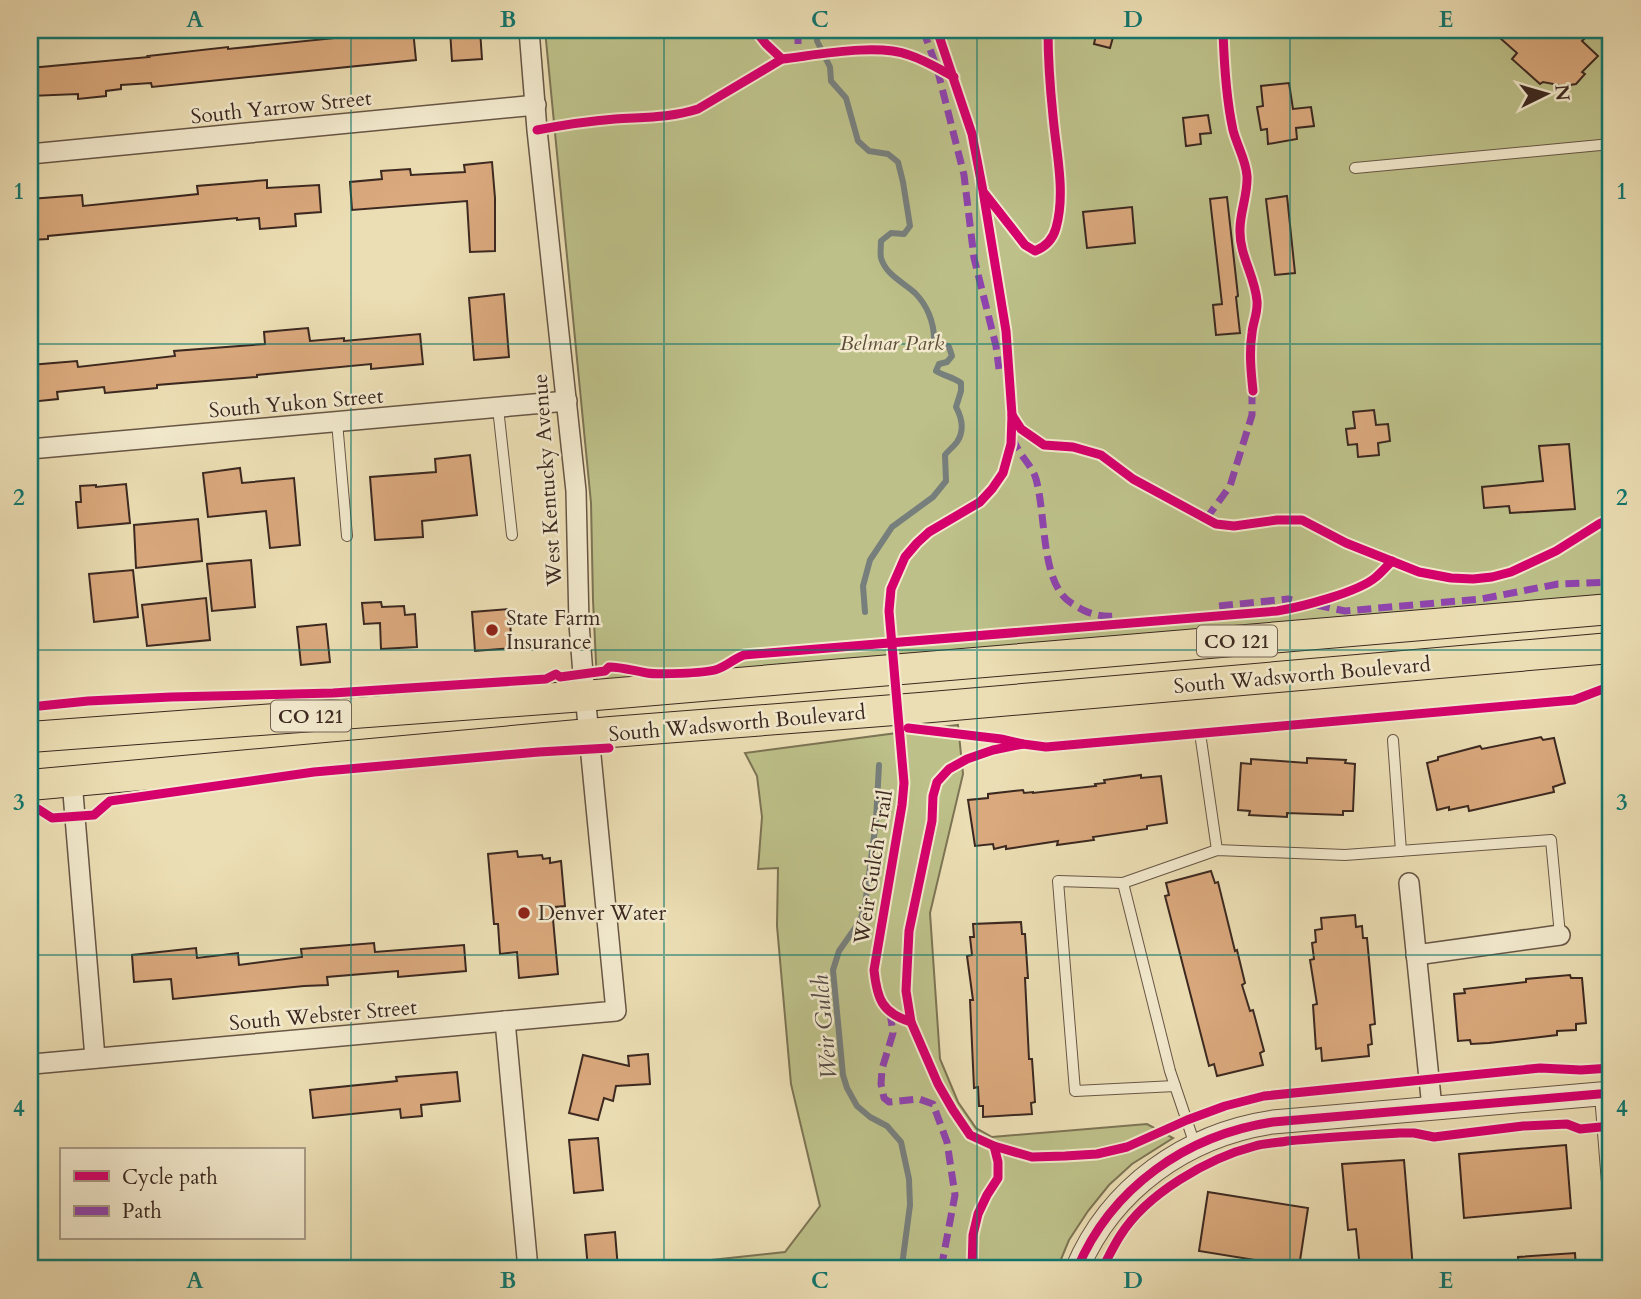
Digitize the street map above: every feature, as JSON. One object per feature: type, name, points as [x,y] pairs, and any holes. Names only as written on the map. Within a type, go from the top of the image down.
[{"type":"main road","name":"South Wadsworth Boulevard","points":[[30,737],[584,696],[1611,609]]},
{"type":"main road","name":"South Wadsworth Boulevard","points":[[30,785],[589,734],[1611,648]]},
{"type":"street","name":"West Kentucky Avenue","points":[[529,30],[576,491],[579,624],[584,696],[616,1011]]},
{"type":"street","name":"South Yarrow Street","points":[[30,154],[536,105]]},
{"type":"street","name":"South Yukon Street","points":[[30,449],[567,401]]},
{"type":"street","points":[[72,781],[95,1058]]},
{"type":"street","points":[[1409,883],[1432,1108]]},
{"type":"street","points":[[1416,956],[1560,935]]},
{"type":"street","name":"South Webster Street","points":[[33,1064],[616,1011]]},
{"type":"street","points":[[505,1021],[528,1269]]},
{"type":"street","points":[[1077,1269],[1091,1239],[1110,1212],[1152,1173],[1178,1154],[1235,1129],[1259,1124],[1605,1093]]},
{"type":"lane","points":[[1355,168],[1611,144]]},
{"type":"lane","points":[[498,408],[512,535]]},
{"type":"lane","points":[[337,422],[347,536]]},
{"type":"lane","points":[[1200,733],[1217,850]]},
{"type":"lane","points":[[1392,740],[1401,851]]},
{"type":"lane","points":[[1175,1086],[1074,1091],[1058,881],[1123,883],[1217,850],[1345,855],[1551,840],[1560,935]]},
{"type":"lane","points":[[1123,883],[1175,1086],[1195,1145]]},
{"type":"lane","points":[[1605,1093],[1610,1220]]},
{"type":"green space","name":"Belmar Park","points":[[545,30],[1611,30],[1611,595],[597,683],[591,503]]},
{"type":"green space","points":[[958,725],[963,774],[930,913],[940,1059],[958,1102],[976,1128],[992,1137],[1147,1124],[1173,1138],[1132,1164],[1109,1185],[1069,1240],[1057,1269],[675,1269],[675,1264],[785,1252],[820,1206],[791,1084],[777,926],[778,868],[758,869],[762,817],[757,776],[745,753]]},
{"type":"building","points":[[413,30],[416,60],[152,87],[151,83],[121,85],[121,89],[106,91],[106,96],[78,99],[78,94],[30,96],[30,68]]},
{"type":"building","points":[[450,30],[480,30],[482,59],[452,61]]},
{"type":"building","points":[[1097,30],[1115,30],[1110,48],[1094,44]]},
{"type":"building","points":[[1491,30],[1593,30],[1582,41],[1598,56],[1582,72],[1585,74],[1576,84],[1540,84],[1512,59],[1517,53]]},
{"type":"building","points":[[1289,83],[1293,109],[1311,107],[1314,126],[1296,128],[1297,139],[1268,144],[1267,129],[1261,130],[1257,107],[1263,106],[1261,86]]},
{"type":"building","points":[[1208,115],[1211,133],[1200,134],[1201,144],[1186,146],[1183,118]]},
{"type":"building","points":[[492,162],[495,251],[470,252],[467,201],[352,210],[350,182],[382,179],[381,171],[410,169],[411,175],[465,172],[464,165]]},
{"type":"building","points":[[267,180],[267,188],[319,185],[321,212],[295,214],[296,226],[260,229],[259,218],[237,218],[30,240],[30,199],[82,195],[83,206],[198,194],[197,186]]},
{"type":"building","points":[[1287,196],[1295,273],[1275,275],[1266,199]]},
{"type":"building","points":[[1227,197],[1240,333],[1216,335],[1213,305],[1222,304],[1210,199]]},
{"type":"building","points":[[1132,207],[1135,243],[1087,248],[1083,212]]},
{"type":"building","points":[[504,294],[509,357],[474,360],[469,298]]},
{"type":"building","points":[[308,328],[310,341],[344,338],[344,341],[420,334],[423,364],[371,369],[371,364],[157,385],[157,388],[105,393],[104,387],[57,392],[58,399],[30,402],[30,365],[77,361],[78,367],[175,356],[174,351],[265,344],[264,332]]},
{"type":"building","points":[[1374,410],[1376,425],[1388,424],[1390,441],[1378,443],[1379,455],[1358,457],[1357,444],[1348,445],[1346,429],[1355,428],[1353,412]]},
{"type":"building","points":[[1569,444],[1575,509],[1510,513],[1509,506],[1484,508],[1482,487],[1543,481],[1539,446]]},
{"type":"building","points":[[470,455],[477,515],[422,521],[423,537],[375,540],[370,477],[436,472],[435,459]]},
{"type":"building","points":[[240,468],[242,483],[294,478],[300,545],[270,548],[266,511],[208,517],[203,473]]},
{"type":"building","points":[[126,484],[130,523],[78,528],[76,502],[81,502],[80,486]]},
{"type":"building","points":[[198,519],[202,561],[136,568],[134,525]]},
{"type":"building","points":[[251,560],[255,607],[212,611],[207,564]]},
{"type":"building","points":[[133,570],[138,617],[94,622],[89,574]]},
{"type":"building","points":[[206,598],[210,640],[147,646],[142,605]]},
{"type":"building","points":[[381,602],[382,607],[404,606],[405,615],[415,614],[417,647],[381,649],[380,623],[364,624],[362,603]]},
{"type":"building","name":"State Farm Insurance","points":[[509,609],[512,648],[475,651],[472,612]]},
{"type":"building","points":[[326,624],[330,662],[301,665],[297,627]]},
{"type":"building","points":[[1541,737],[1543,740],[1554,738],[1565,783],[1553,787],[1554,792],[1469,811],[1468,806],[1437,810],[1427,763],[1438,760],[1438,757],[1480,746],[1482,749]]},
{"type":"building","points":[[1307,758],[1346,760],[1345,763],[1355,764],[1353,811],[1343,811],[1343,815],[1287,813],[1287,817],[1249,815],[1250,811],[1238,810],[1241,763],[1251,764],[1251,759],[1307,763]]},
{"type":"building","points":[[1141,775],[1141,778],[1161,776],[1167,823],[1147,826],[1147,829],[1093,837],[1094,840],[1057,845],[1058,841],[1006,849],[1006,846],[994,849],[993,844],[975,846],[968,800],[988,798],[988,794],[1023,790],[1024,793],[1033,793],[1096,786],[1095,784],[1105,783],[1104,780]]},
{"type":"building","name":"Denver Water","points":[[517,851],[518,857],[542,855],[543,859],[550,858],[550,863],[561,861],[565,906],[555,907],[557,919],[553,919],[558,974],[519,978],[517,952],[500,954],[498,924],[494,924],[488,854]]},
{"type":"building","points":[[1211,871],[1215,883],[1218,882],[1245,983],[1242,985],[1250,1011],[1253,1010],[1264,1051],[1260,1053],[1263,1065],[1217,1076],[1214,1064],[1209,1066],[1165,896],[1169,895],[1166,883]]},
{"type":"building","points":[[1355,915],[1356,927],[1362,926],[1363,938],[1367,938],[1375,1024],[1370,1025],[1372,1044],[1368,1045],[1369,1056],[1322,1061],[1321,1048],[1316,1049],[1313,1005],[1317,1004],[1310,960],[1314,959],[1312,943],[1316,942],[1315,930],[1322,929],[1321,918]]},
{"type":"building","points":[[1021,922],[1022,934],[1025,934],[1029,1059],[1032,1059],[1035,1102],[1031,1103],[1032,1114],[983,1117],[983,1106],[979,1106],[978,1087],[974,1088],[970,1000],[973,1000],[967,956],[972,955],[970,937],[974,937],[973,924]]},
{"type":"building","points":[[374,943],[375,952],[464,945],[466,971],[398,977],[398,971],[327,977],[328,985],[173,999],[171,979],[134,982],[132,955],[196,948],[197,958],[238,953],[239,965],[302,957],[301,949]]},
{"type":"building","points":[[1570,975],[1571,978],[1582,978],[1586,1023],[1576,1024],[1576,1030],[1557,1031],[1557,1035],[1489,1043],[1471,1044],[1470,1040],[1458,1041],[1454,994],[1465,993],[1464,989]]},
{"type":"building","points":[[648,1054],[650,1084],[616,1086],[613,1101],[604,1098],[598,1120],[569,1113],[583,1055],[629,1066],[628,1056]]},
{"type":"building","points":[[457,1072],[460,1101],[421,1105],[422,1116],[401,1118],[400,1109],[313,1118],[310,1090],[397,1081],[396,1077]]},
{"type":"building","points":[[598,1138],[603,1190],[574,1193],[569,1140]]},
{"type":"building","points":[[1566,1145],[1571,1208],[1464,1218],[1459,1154]]},
{"type":"building","points":[[1404,1160],[1413,1269],[1360,1269],[1356,1229],[1348,1230],[1342,1164]]},
{"type":"building","points":[[1208,1192],[1308,1208],[1299,1267],[1199,1251]]},
{"type":"building","points":[[615,1232],[618,1269],[588,1269],[585,1235]]},
{"type":"building","points":[[1575,1253],[1576,1269],[1519,1269],[1518,1257]]},
{"type":"waterway","name":"Weir Gulch","points":[[817,30],[817,41],[830,67],[831,81],[846,98],[858,141],[869,151],[888,154],[898,162],[910,226],[904,234],[891,233],[881,241],[883,264],[919,298],[931,320],[934,339],[949,347],[952,356],[947,362],[939,364],[936,371],[961,383],[956,407],[962,429],[957,442],[945,455],[946,481],[933,497],[892,527],[870,560],[863,586],[865,612]]},
{"type":"waterway","name":"Weir Gulch","points":[[879,765],[876,821],[865,905],[860,921],[839,951],[833,970],[843,1075],[847,1088],[857,1106],[887,1126],[901,1142],[909,1179],[910,1205],[900,1269]]},
{"type":"marked path","points":[[798,30],[798,45],[802,57]]},
{"type":"marked path","points":[[923,30],[937,68],[964,175],[974,258],[996,346],[999,369]]},
{"type":"marked path","points":[[1206,519],[1230,486],[1252,415],[1252,387]]},
{"type":"marked path","points":[[1013,437],[1036,479],[1050,566],[1061,594],[1083,610],[1115,616]]},
{"type":"marked path","points":[[1316,605],[1345,611],[1481,599],[1558,584],[1611,582]]},
{"type":"marked path","points":[[1219,606],[1292,600]]},
{"type":"marked path","points":[[890,1012],[893,1033],[882,1069],[884,1098],[889,1102],[919,1099],[933,1104],[947,1142],[955,1195],[941,1269]]},
{"type":"cycle path","points":[[755,30],[782,59],[881,50],[921,59],[954,77]]},
{"type":"cycle path","name":"Weir Gulch Trail","points":[[911,1022],[893,1014],[883,1004],[874,970],[904,783],[889,611],[891,589],[905,557],[917,543],[929,532],[980,502],[992,489],[1003,473],[1011,444],[1012,415],[1006,331],[972,134],[937,30]]},
{"type":"cycle path","points":[[985,194],[1025,245],[1035,251],[1051,239],[1059,214],[1060,186],[1048,30]]},
{"type":"cycle path","points":[[1223,30],[1231,118],[1247,176],[1240,239],[1257,301],[1251,347],[1253,391]]},
{"type":"cycle path","points":[[537,130],[688,112],[698,109],[782,59]]},
{"type":"cycle path","points":[[1012,415],[1021,429],[1044,445],[1073,447],[1101,455],[1133,479],[1216,524],[1234,526],[1277,520],[1302,520],[1346,543],[1419,572],[1451,578],[1473,579],[1511,572],[1556,551],[1611,518]]},
{"type":"cycle path","points":[[30,707],[88,701],[333,693],[546,679],[556,674],[560,677],[605,671],[609,667],[653,674],[691,673],[715,670],[744,655],[1277,611],[1357,588],[1376,577],[1392,561]]},
{"type":"cycle path","points":[[908,728],[1046,747],[1574,700],[1611,686]]},
{"type":"cycle path","points":[[1023,744],[967,759],[949,769],[937,782],[933,796],[932,821],[909,931],[906,991],[911,1022],[938,1084],[970,1135],[994,1146],[1032,1157],[1097,1154],[1127,1147],[1225,1106],[1264,1096],[1540,1068],[1611,1068]]},
{"type":"cycle path","points":[[30,810],[38,809],[52,818],[94,815],[110,801],[314,772],[609,748]]},
{"type":"cycle path","points":[[1077,1269],[1092,1240],[1131,1190],[1155,1170],[1210,1139],[1273,1122],[1611,1093]]},
{"type":"cycle path","points":[[1102,1269],[1117,1240],[1131,1221],[1162,1192],[1218,1159],[1255,1146],[1399,1133],[1434,1137],[1523,1126],[1567,1124],[1580,1129],[1611,1126]]},
{"type":"cycle path","points":[[972,1269],[973,1235],[978,1214],[998,1178],[994,1146]]},
{"type":"place","name":"State Farm Insurance","points":[[492,630]]},
{"type":"place","name":"Denver Water","points":[[524,913]]}]
